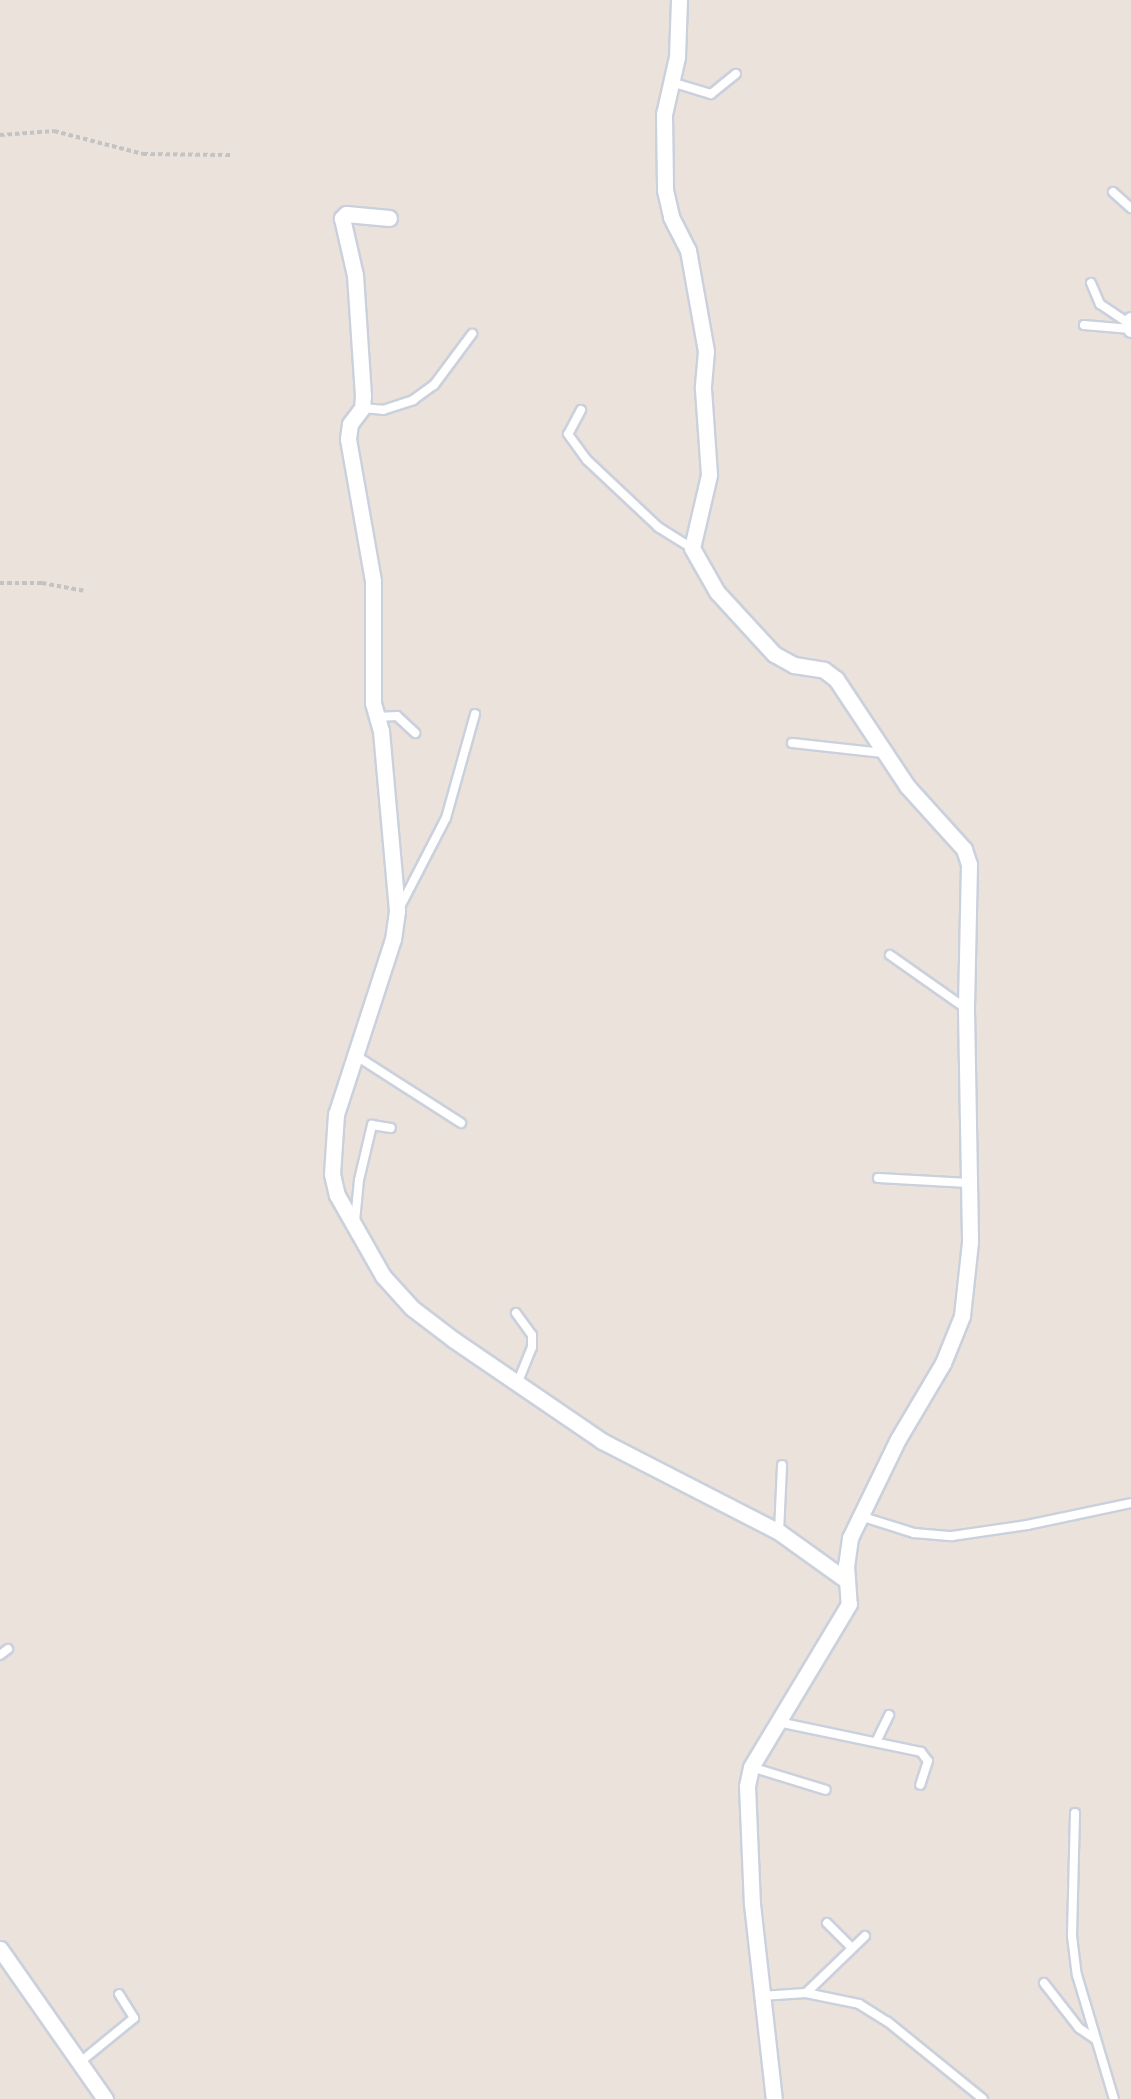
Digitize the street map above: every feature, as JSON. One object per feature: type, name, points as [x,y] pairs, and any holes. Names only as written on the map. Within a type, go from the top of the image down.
[{"type":"street","points":[[679,0],[677,57],[664,114],[667,207],[688,250],[706,351],[703,389],[708,475],[692,548],[717,592],[774,654],[794,665],[824,670],[836,679],[883,753],[968,856],[966,1009],[969,1269],[962,1316],[943,1363],[859,1516],[847,1552],[846,1580],[849,1604],[751,1767],[746,1800],[761,1996],[774,2099]]},
{"type":"street","points":[[389,218],[346,214],[342,218],[355,275],[362,408],[351,424],[348,439],[373,581],[372,684],[378,717],[397,911],[393,939],[336,1114],[332,1174],[337,1195],[383,1276],[412,1308],[602,1441],[778,1532],[846,1580]]},
{"type":"street","points":[[0,1949],[105,2099]]},
{"type":"lane","points":[[670,82],[711,94],[735,74]]},
{"type":"lane","points":[[1113,192],[1131,208]]},
{"type":"lane","points":[[1090,283],[1100,304],[1131,326]]},
{"type":"lane","points":[[1084,325],[1131,326]]},
{"type":"lane","points":[[362,408],[383,410],[413,400],[434,385],[472,334]]},
{"type":"lane","points":[[581,410],[568,434],[587,460],[658,527],[692,548]]},
{"type":"lane","points":[[397,911],[446,818],[475,714]]},
{"type":"lane","points":[[378,717],[397,716],[415,733]]},
{"type":"lane","points":[[792,743],[883,753]]},
{"type":"lane","points":[[890,955],[966,1009]]},
{"type":"lane","points":[[355,1055],[461,1123]]},
{"type":"lane","points":[[354,1226],[359,1180],[372,1125],[391,1128]]},
{"type":"lane","points":[[878,1178],[969,1183]]},
{"type":"lane","points":[[516,1313],[532,1335],[532,1347],[518,1382]]},
{"type":"lane","points":[[778,1532],[782,1465]]},
{"type":"lane","points":[[859,1516],[914,1533],[952,1536],[1027,1525],[1131,1503]]},
{"type":"lane","points":[[0,1655],[8,1649]]},
{"type":"lane","points":[[876,1742],[890,1715]]},
{"type":"lane","points":[[777,1721],[925,1755],[928,1761],[920,1785]]},
{"type":"lane","points":[[751,1767],[826,1790]]},
{"type":"lane","points":[[1075,1814],[1072,1936],[1077,1975],[1114,2099]]},
{"type":"lane","points":[[827,1923],[852,1948]]},
{"type":"lane","points":[[806,1993],[865,1936]]},
{"type":"lane","points":[[1044,1983],[1079,2028],[1094,2038]]},
{"type":"lane","points":[[761,1996],[806,1993],[846,2000],[872,2011],[983,2099]]},
{"type":"lane","points":[[79,2063],[134,2018],[119,1994]]},
{"type":"path","points":[[0,135],[54,131],[143,154],[230,155]]},
{"type":"path","points":[[0,583],[42,584],[85,591]]}]
